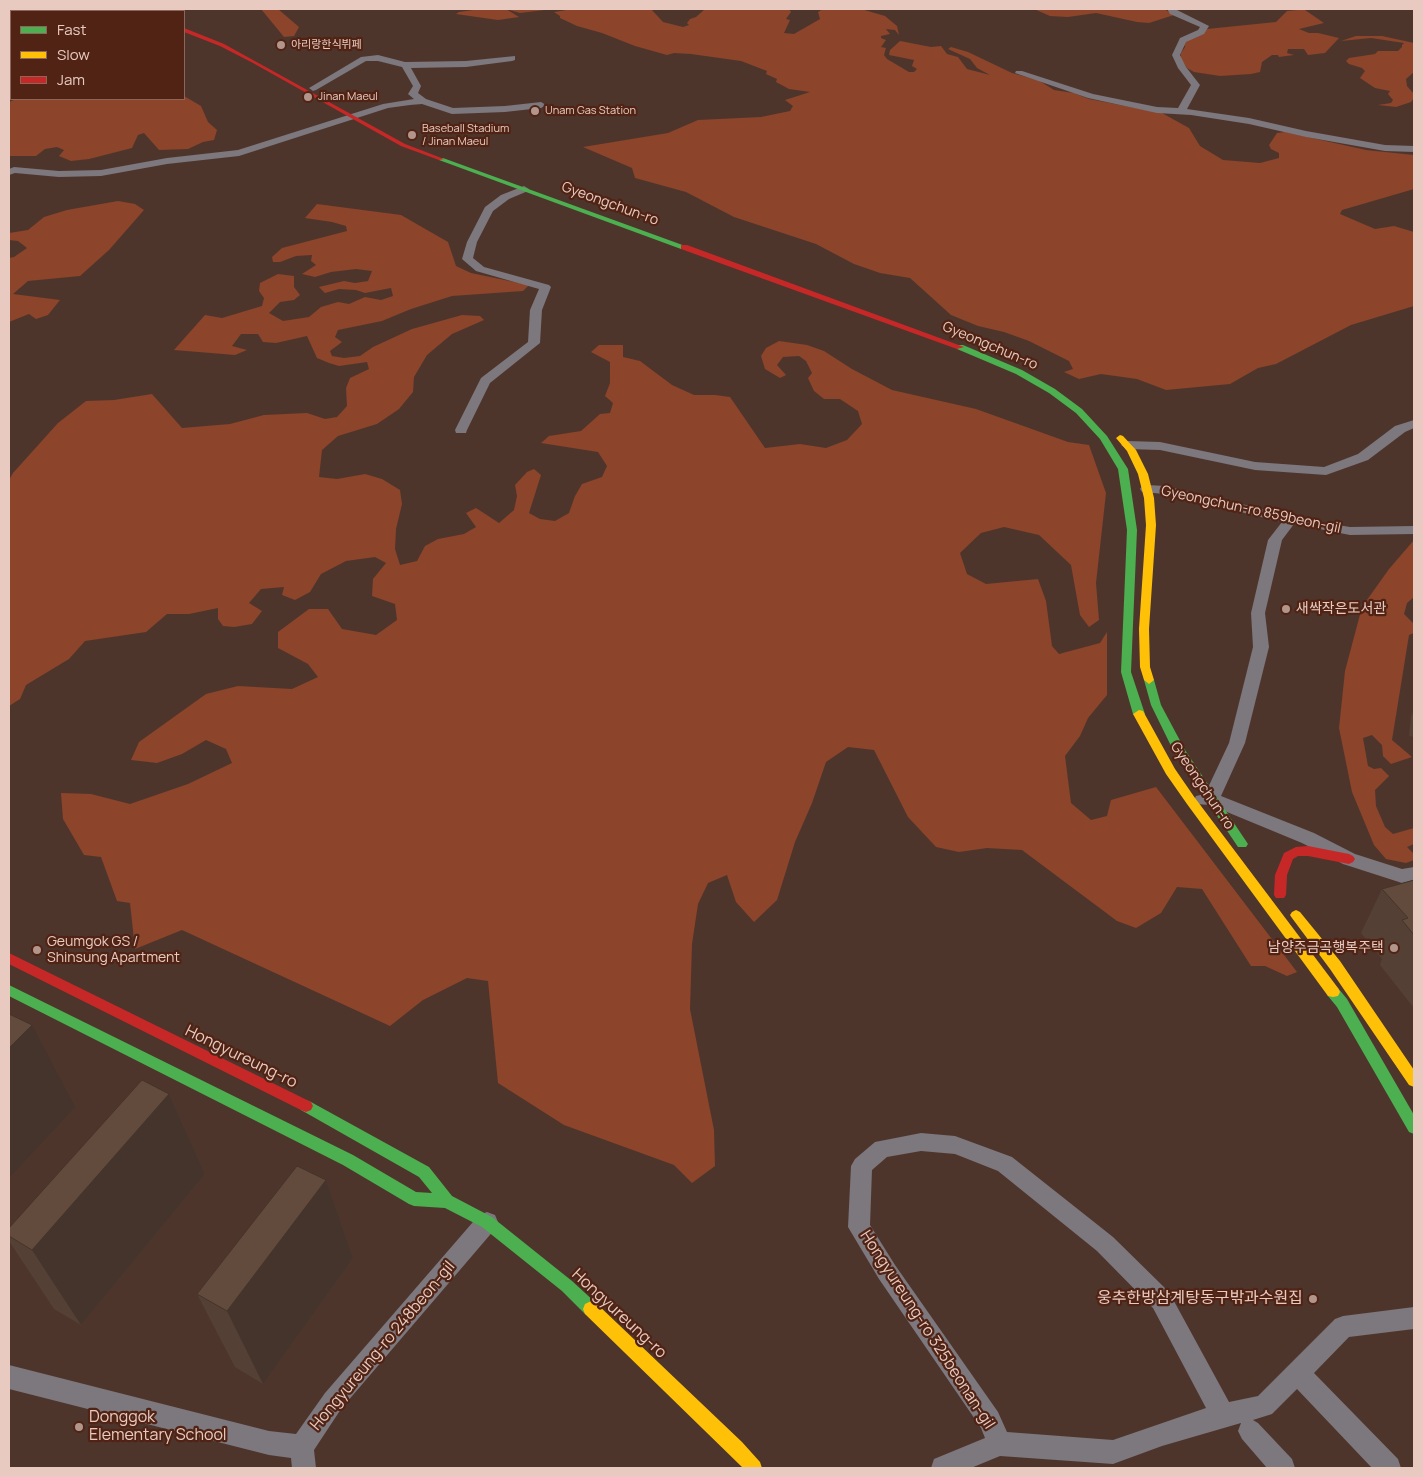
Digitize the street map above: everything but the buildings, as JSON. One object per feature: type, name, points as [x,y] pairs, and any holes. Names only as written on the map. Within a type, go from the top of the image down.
[{"type":"street","points":[[1171,9],[1205,26],[1201,32],[1183,40],[1176,55],[1182,68],[1196,85],[1181,111]]},
{"type":"street","name":"Gyeongchun-ro","points":[[185,25],[243,49],[313,88],[403,145],[975,352],[1019,372],[1052,391],[1079,411],[1104,438],[1115,454],[1123,469],[1127,487],[1132,530],[1126,672],[1137,711],[1170,771],[1191,801],[1342,1003],[1414,1128]]},
{"type":"street","name":"Gyeongchun-ro","points":[[185,30],[222,45],[356,116],[402,138],[989,351],[1032,370],[1067,390],[1109,426],[1127,445],[1144,474],[1151,525],[1144,629],[1145,667],[1156,706],[1180,752],[1251,857]]},
{"type":"street","points":[[313,88],[364,59],[378,58],[405,65],[466,64],[512,58]]},
{"type":"street","points":[[405,65],[417,86],[413,94],[423,101],[452,111],[505,109],[541,105]]},
{"type":"street","points":[[1019,73],[1091,96],[1156,110],[1181,111],[1249,121],[1306,134],[1385,148],[1414,149]]},
{"type":"street","points":[[9,172],[14,170],[59,174],[101,173],[167,161],[239,153],[386,106],[423,101]]},
{"type":"street","points":[[461,430],[485,381],[534,343],[536,310],[545,287],[480,270],[467,260],[472,242],[488,209],[505,197],[524,189]]},
{"type":"street","points":[[1127,445],[1160,446],[1255,466],[1317,472],[1326,471],[1363,457],[1400,429],[1414,424]]},
{"type":"street","name":"Gyeongchun-ro 859beon-gil","points":[[1147,488],[1165,490],[1350,531],[1414,530]]},
{"type":"street","points":[[1211,799],[1236,743],[1261,647],[1258,612],[1275,540],[1290,519]]},
{"type":"street","points":[[1191,801],[1211,799],[1308,838],[1350,859]]},
{"type":"street","points":[[1280,895],[1281,876],[1288,856],[1296,852],[1308,851],[1350,859],[1408,875]]},
{"type":"street","points":[[1268,880],[1335,965],[1414,1081]]},
{"type":"street","name":"Hongyureung-ro","points":[[9,958],[317,1112],[424,1172],[447,1201],[487,1222],[567,1286],[736,1448],[754,1468]]},
{"type":"street","name":"Hongyureung-ro","points":[[9,990],[348,1160],[414,1199],[447,1201]]},
{"type":"street","name":"Hongyureung-ro 325beonan-gil","points":[[1000,1444],[990,1420],[887,1272],[859,1227],[862,1166],[882,1150],[921,1142],[955,1145],[1006,1164],[1105,1244],[1161,1300],[1223,1415]]},
{"type":"street","name":"Hongyureung-ro 248beon-gil","points":[[9,1377],[270,1443],[303,1458],[333,1401],[487,1222]]},
{"type":"street","points":[[943,1468],[1000,1444],[1114,1452],[1162,1434],[1223,1415],[1264,1406],[1343,1327],[1414,1318]]},
{"type":"street","points":[[1298,1373],[1389,1468]]},
{"type":"street","points":[[1250,1431],[1283,1468]]},
{"type":"shaded area","points":[[261,9],[278,9],[299,27],[294,36],[284,37]]},
{"type":"shaded area","points":[[472,9],[506,9],[519,17],[498,20],[456,14]]},
{"type":"shaded area","points":[[506,9],[553,9],[520,13]]},
{"type":"shaded area","points":[[573,9],[651,9],[663,22],[683,27],[689,25],[687,23],[690,19],[696,17],[705,9],[789,9],[791,12],[786,19],[790,20],[784,33],[794,34],[820,19],[818,12],[823,9],[861,9],[885,16],[897,26],[899,35],[895,30],[886,29],[890,34],[881,36],[881,38],[886,40],[881,47],[886,48],[884,55],[887,59],[909,72],[914,72],[917,69],[912,66],[914,60],[889,55],[890,50],[900,41],[931,47],[941,46],[947,54],[958,57],[967,69],[990,75],[977,68],[970,59],[948,49],[951,47],[968,52],[1012,73],[1038,80],[1054,90],[1074,93],[1089,99],[1162,113],[1189,128],[1200,146],[1223,160],[1260,163],[1279,158],[1279,153],[1271,149],[1269,145],[1277,133],[1285,132],[1366,150],[1414,155],[1414,189],[1342,210],[1340,214],[1375,229],[1394,226],[1414,232],[1414,306],[1351,325],[1276,364],[1258,368],[1230,384],[1166,390],[1137,379],[1101,374],[1079,379],[1064,372],[1073,369],[1069,361],[1029,341],[1004,332],[978,326],[951,315],[910,278],[880,273],[854,264],[816,244],[734,217],[686,192],[635,178],[632,168],[583,147],[668,133],[698,120],[761,117],[790,111],[793,106],[785,100],[810,92],[789,89],[776,82],[777,79],[766,74],[767,71],[741,61],[691,54],[674,53],[667,55],[577,26],[560,18],[554,12]]},
{"type":"shaded area","points":[[1034,9],[1164,9],[1174,15],[1149,23],[1096,13],[1068,17],[1050,16]]},
{"type":"shaded area","points":[[1305,10],[1324,23],[1299,29],[1309,33],[1339,38],[1325,53],[1308,55],[1304,49],[1288,49],[1287,53],[1294,55],[1279,57],[1278,55],[1272,55],[1262,62],[1260,72],[1220,76],[1194,72],[1187,68],[1181,60],[1181,53],[1185,47],[1184,42],[1202,34],[1207,29],[1276,22],[1287,11]]},
{"type":"shaded area","points":[[1356,36],[1382,36],[1414,43],[1414,72],[1406,79],[1407,86],[1414,94],[1411,102],[1396,107],[1378,105],[1391,103],[1393,100],[1388,94],[1390,91],[1375,88],[1360,78],[1365,71],[1346,61],[1349,58],[1375,54],[1378,51],[1398,51],[1404,43],[1371,38],[1341,41]]},
{"type":"shaded area","points":[[185,97],[201,106],[208,122],[217,130],[214,140],[203,142],[188,149],[159,150],[144,133],[138,135],[132,148],[89,159],[71,161],[59,156],[64,150],[57,147],[45,149],[36,156],[9,156],[9,102],[14,100],[185,100]]},
{"type":"shaded area","points":[[118,201],[135,204],[144,210],[109,250],[80,276],[28,281],[13,294],[60,300],[48,315],[36,319],[29,314],[9,322],[9,258],[14,257],[27,248],[18,241],[9,240],[9,233],[28,230],[44,217],[67,210]]},
{"type":"shaded area","points":[[317,204],[401,215],[448,242],[456,266],[471,273],[529,285],[523,291],[452,296],[411,309],[382,321],[338,330],[335,337],[342,342],[330,351],[332,356],[344,358],[360,356],[373,347],[412,329],[462,315],[480,316],[484,320],[452,334],[427,355],[414,377],[413,392],[399,409],[377,424],[338,436],[322,450],[319,477],[337,479],[365,474],[382,479],[400,490],[402,504],[396,529],[395,549],[400,565],[417,561],[425,546],[438,539],[464,534],[476,527],[466,513],[476,508],[499,523],[514,510],[517,496],[515,485],[527,472],[534,469],[541,475],[529,513],[540,519],[555,521],[569,513],[582,484],[602,477],[607,466],[598,452],[541,443],[549,436],[581,431],[600,414],[610,413],[613,403],[605,396],[610,383],[610,362],[591,352],[599,345],[623,345],[623,357],[640,361],[672,385],[694,395],[730,397],[765,448],[800,444],[826,448],[847,440],[862,424],[858,411],[840,399],[824,399],[814,391],[808,378],[812,373],[806,361],[799,356],[783,357],[777,365],[786,375],[780,378],[765,369],[761,356],[766,348],[779,341],[807,345],[824,351],[852,369],[892,390],[976,409],[1068,442],[1089,445],[1106,493],[1096,583],[1099,620],[1089,627],[1080,615],[1071,565],[1039,535],[1004,527],[981,533],[960,553],[967,574],[986,584],[1038,579],[1046,601],[1052,646],[1059,654],[1100,643],[1107,632],[1107,695],[1088,718],[1080,736],[1065,756],[1071,803],[1091,820],[1107,816],[1111,800],[1156,787],[1297,972],[1287,976],[1265,966],[1251,966],[1202,889],[1177,887],[1161,913],[1136,928],[1117,921],[1022,850],[987,848],[959,852],[936,847],[908,817],[874,750],[848,747],[826,762],[812,803],[795,842],[777,900],[754,922],[736,902],[727,875],[708,883],[698,904],[692,944],[690,1009],[714,1130],[715,1166],[692,1183],[674,1165],[564,1125],[498,1083],[488,981],[467,978],[423,1000],[390,1026],[182,930],[135,949],[130,903],[117,901],[101,857],[84,855],[63,819],[61,793],[91,794],[130,804],[188,784],[232,763],[226,749],[206,740],[182,754],[157,763],[131,760],[139,742],[206,694],[238,686],[292,689],[318,677],[308,664],[278,648],[278,632],[309,609],[328,609],[342,629],[376,635],[397,620],[395,604],[372,596],[373,579],[386,563],[375,557],[346,561],[321,574],[310,592],[295,600],[282,595],[284,587],[261,589],[249,603],[262,611],[252,624],[234,627],[223,626],[218,619],[218,608],[189,614],[167,614],[146,632],[85,641],[69,659],[26,685],[20,699],[9,706],[9,480],[13,473],[58,423],[86,401],[114,400],[152,394],[182,428],[230,424],[264,415],[307,413],[325,419],[337,417],[347,406],[346,388],[350,378],[369,369],[367,362],[339,366],[317,358],[307,336],[276,343],[263,342],[258,334],[241,334],[232,346],[247,350],[235,355],[174,350],[205,315],[222,318],[262,306],[264,298],[259,291],[260,283],[278,274],[294,276],[294,287],[300,295],[294,300],[280,302],[269,313],[283,321],[309,317],[321,307],[338,302],[349,304],[365,297],[381,300],[393,296],[391,288],[365,293],[356,290],[339,289],[325,293],[319,287],[344,281],[355,283],[368,281],[372,271],[356,269],[331,272],[315,277],[302,274],[316,265],[311,261],[312,255],[296,256],[280,262],[273,262],[272,257],[282,248],[347,231],[346,226],[305,218]]},
{"type":"shaded area","points":[[1414,540],[1414,597],[1407,603],[1404,614],[1414,624],[1414,633],[1409,635],[1392,740],[1412,757],[1391,764],[1383,756],[1382,745],[1372,735],[1363,738],[1368,766],[1374,769],[1381,768],[1389,776],[1375,790],[1376,806],[1385,827],[1393,834],[1414,828],[1414,844],[1407,847],[1414,854],[1414,860],[1406,863],[1386,859],[1374,845],[1352,792],[1339,728],[1345,671],[1362,607],[1389,569]]},
{"type":"traffic: fast","points":[[441,159],[684,247]]},
{"type":"traffic: fast","points":[[960,347],[1019,372],[1052,391],[1079,411],[1104,438],[1123,469],[1132,530],[1126,672],[1139,714]]},
{"type":"traffic: fast","points":[[1149,680],[1156,705],[1180,752],[1242,844]]},
{"type":"traffic: fast","points":[[9,990],[348,1160],[414,1199],[447,1201]]},
{"type":"traffic: fast","points":[[1333,992],[1342,1003],[1414,1128]]},
{"type":"traffic: fast","points":[[306,1106],[424,1172],[447,1201],[487,1222],[567,1286],[591,1309]]},
{"type":"traffic: slow","points":[[1120,438],[1131,450],[1143,474],[1149,498],[1151,525],[1144,629],[1145,667],[1149,680]]},
{"type":"traffic: slow","points":[[1139,714],[1170,771],[1333,992]]},
{"type":"traffic: slow","points":[[1296,915],[1335,965],[1414,1081]]},
{"type":"traffic: slow","points":[[591,1309],[736,1448],[754,1468]]},
{"type":"traffic: jam","points":[[185,30],[222,45],[255,62],[403,145],[441,159]]},
{"type":"traffic: jam","points":[[684,247],[960,347]]},
{"type":"traffic: jam","points":[[1280,895],[1281,875],[1288,856],[1296,852],[1308,851],[1349,859]]},
{"type":"traffic: jam","points":[[9,958],[306,1106]]},
{"type":"place","name":"아리랑한식뷔페","points":[[281,45]]},
{"type":"place","name":"Jinan Maeul","points":[[308,97]]},
{"type":"place","name":"Unam Gas Station","points":[[535,111]]},
{"type":"place","name":"Baseball Stadium / Jinan Maeul","points":[[412,135]]},
{"type":"place","name":"새싹작은도서관","points":[[1286,609]]},
{"type":"place","name":"남양주금곡행복주택","points":[[1394,948]]},
{"type":"place","name":"Geumgok GS / Shinsung Apartment","points":[[37,950]]},
{"type":"place","name":"웅추한방삼계탕동구밖과수원집","points":[[1313,1299]]},
{"type":"place","name":"Donggok Elementary School","points":[[79,1427]]}]
